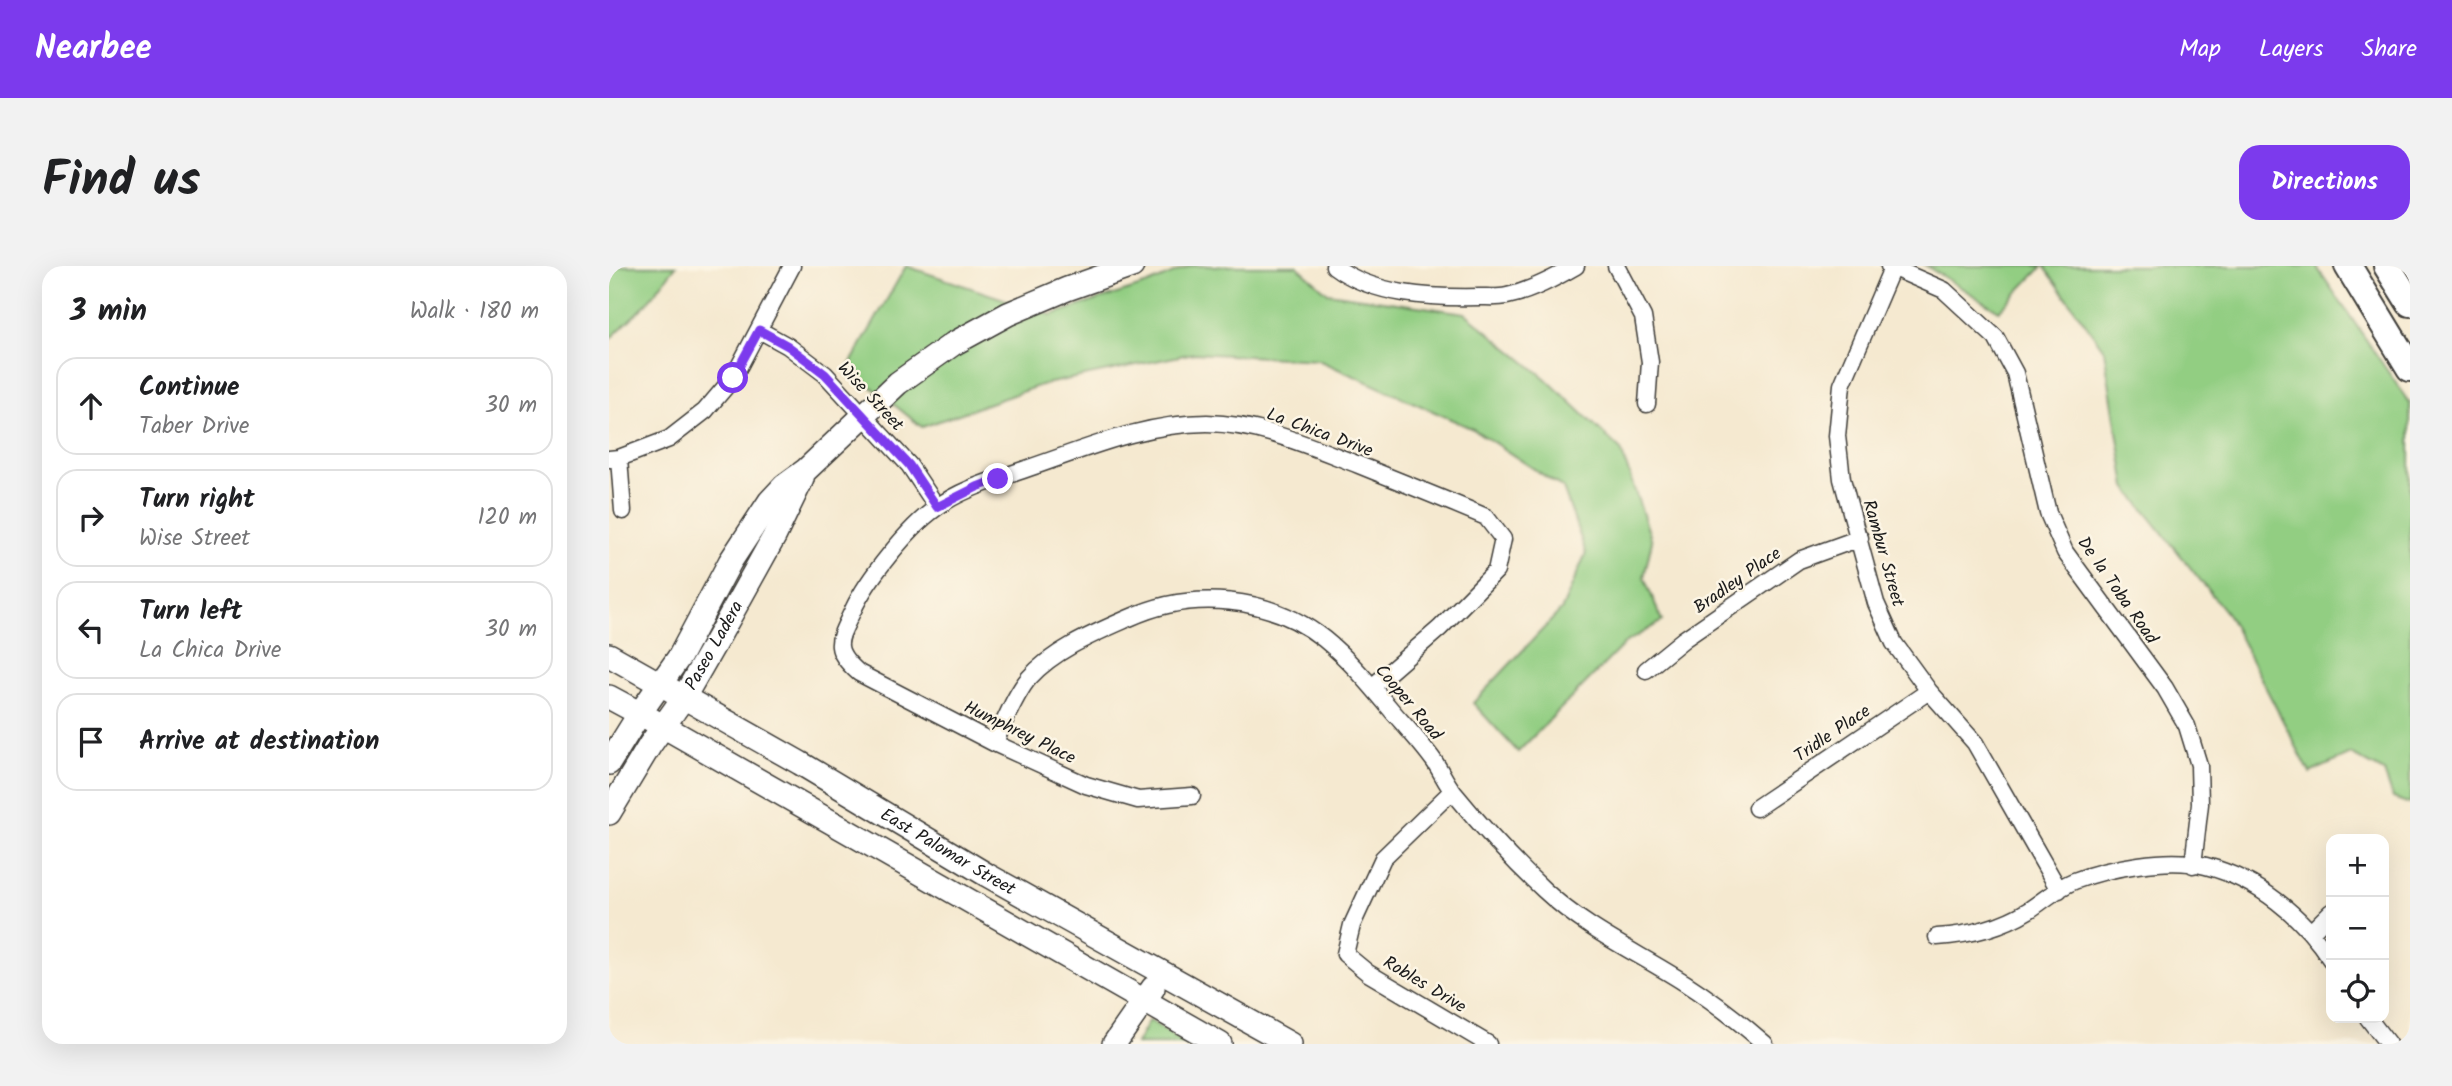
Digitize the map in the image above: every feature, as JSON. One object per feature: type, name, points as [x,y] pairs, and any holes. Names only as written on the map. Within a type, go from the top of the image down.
[{"type":"main road","name":"Paseo Ladera","points":[[609,763],[661,685],[707,608],[730,562],[784,486],[806,470],[898,383],[953,344],[1007,314],[1132,266]]},
{"type":"main road","points":[[2348,266],[2410,368]]},
{"type":"main road","points":[[2386,266],[2410,303]]},
{"type":"main road","name":"Paseo Ladera","points":[[609,813],[684,697],[774,537],[806,470]]},
{"type":"main road","name":"East Palomar Street","points":[[609,655],[800,763],[987,875],[1290,1044]]},
{"type":"main road","name":"East Palomar Street","points":[[609,697],[1220,1044]]},
{"type":"main road","points":[[1114,1044],[1162,973]]},
{"type":"street","points":[[623,512],[614,458],[669,439],[705,411],[733,378],[792,266]]},
{"type":"street","points":[[1334,266],[1344,273],[1385,289],[1442,298],[1506,297],[1553,279],[1576,266]]},
{"type":"street","points":[[1616,266],[1643,317],[1650,362],[1647,404]]},
{"type":"street","name":"Rambur Street","points":[[1891,267],[1842,385],[1837,436],[1842,478],[1876,603],[1894,643],[1929,691],[1975,743],[2059,890]]},
{"type":"street","name":"De la Toba Road","points":[[1891,267],[1944,290],[1996,338],[2015,373],[2048,513],[2064,552],[2165,688],[2187,726],[2199,765],[2200,804],[2193,865]]},
{"type":"street","name":"Wise Street","points":[[759,330],[788,346],[825,374],[909,465],[937,507]]},
{"type":"street","name":"La Chica Drive","points":[[843,660],[839,642],[856,603],[902,539],[937,507],[977,487],[1124,435],[1163,426],[1206,423],[1245,426],[1296,440],[1486,517],[1503,539],[1496,571],[1440,628],[1372,687]]},
{"type":"street","name":"Bradley Place","points":[[1646,670],[1685,639],[1799,560],[1860,538]]},
{"type":"street","name":"Cooper Road","points":[[994,743],[1027,680],[1052,658],[1139,613],[1190,601],[1221,601],[1272,610],[1293,618],[1323,638],[1372,687],[1434,761],[1452,791],[1528,875],[1562,907],[1592,930],[1708,998],[1765,1044]]},
{"type":"street","name":"Humphrey Place","points":[[843,660],[859,673],[1051,771],[1118,796],[1138,800],[1192,796]]},
{"type":"street","name":"Tridle Place","points":[[1756,808],[1929,691]]},
{"type":"street","name":"Robles Drive","points":[[1452,791],[1383,858],[1352,925],[1345,954],[1368,973],[1487,1044]]},
{"type":"street","points":[[1937,937],[1961,936],[2001,926],[2073,882],[2115,870],[2162,863],[2204,865],[2245,881],[2283,907],[2311,932],[2326,953]]},
{"type":"street","points":[[2311,932],[2326,917]]},
{"type":"street","points":[[2371,1023],[2381,1042]]},
{"type":"green space","points":[[618,266],[676,266],[646,304],[609,340],[609,278]]},
{"type":"green space","points":[[906,266],[1051,315],[1148,284],[1190,266],[1297,266],[1328,293],[1465,313],[1545,378],[1621,450],[1652,541],[1644,577],[1662,621],[1625,643],[1518,752],[1473,703],[1562,609],[1586,553],[1563,488],[1473,429],[1318,360],[1194,353],[1041,385],[922,427],[848,368]]},
{"type":"green space","points":[[1926,266],[2043,266],[1999,311]]},
{"type":"green space","points":[[2044,266],[2316,266],[2410,404],[2410,804],[2393,798],[2384,772],[2351,754],[2310,773],[2228,615],[2126,487],[2104,350]]},
{"type":"green space","points":[[1149,1020],[1185,1044],[1136,1044]]},
{"type":"route","points":[[733,378],[759,330],[788,346],[825,374],[909,465],[937,507],[998,479]]}]
